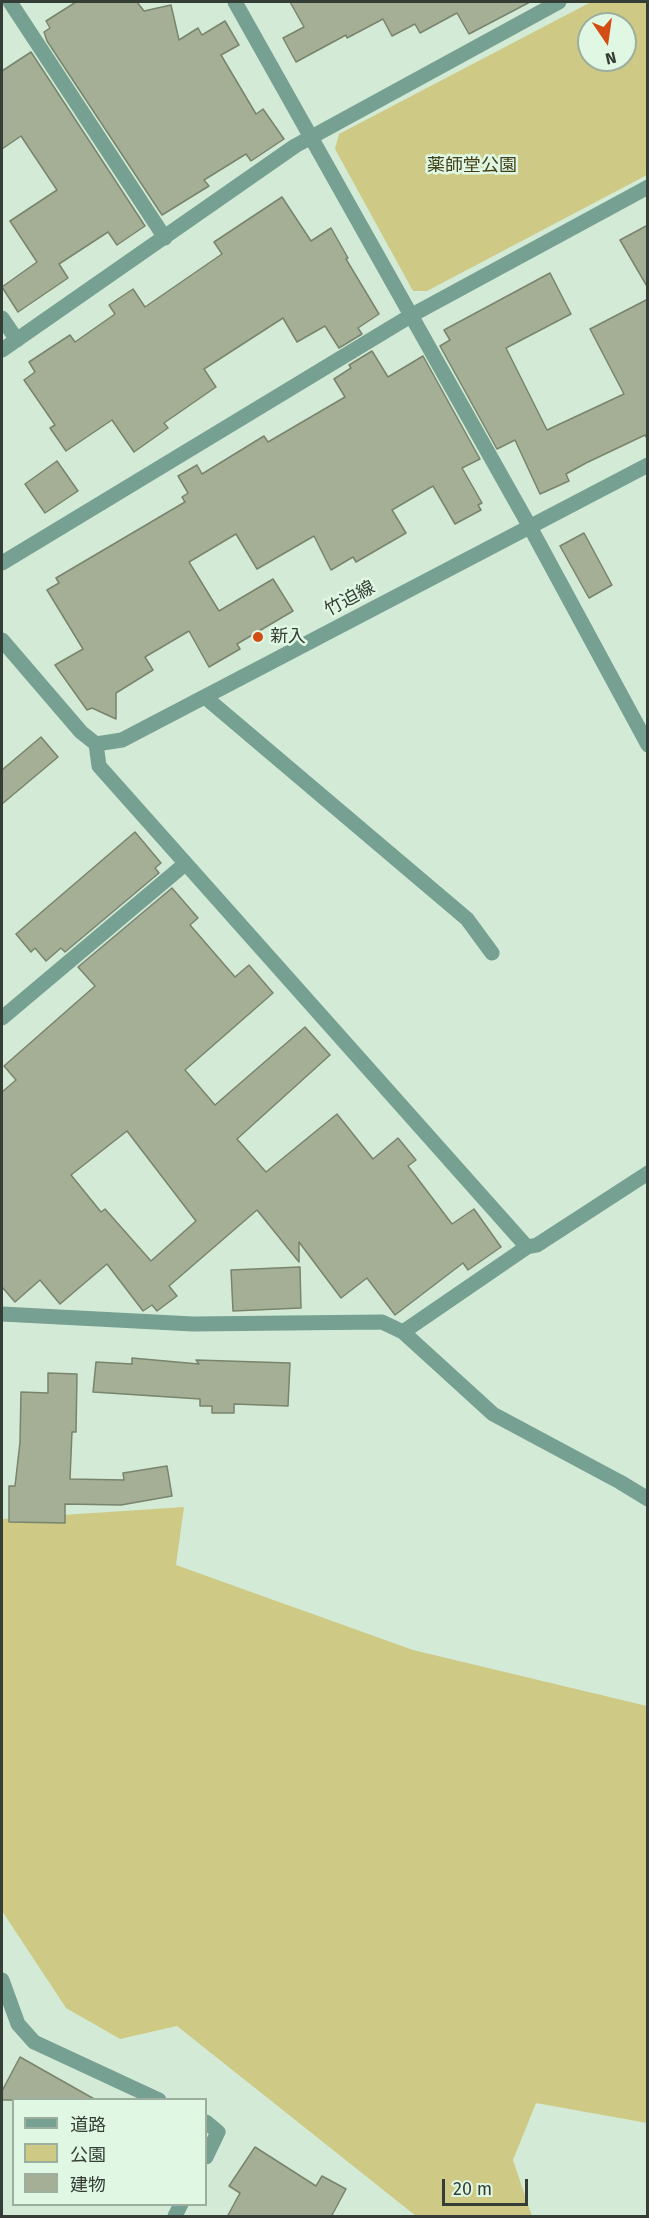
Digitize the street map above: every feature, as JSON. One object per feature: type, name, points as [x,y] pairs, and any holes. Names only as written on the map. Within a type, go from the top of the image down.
[{"type":"street","points":[[10,2],[165,238]]},
{"type":"street","points":[[235,2],[530,527],[648,745]]},
{"type":"street","points":[[2,350],[295,146],[559,2]]},
{"type":"street","points":[[2,563],[412,315],[648,187]]},
{"type":"street","points":[[2,318],[17,340]]},
{"type":"street","name":"竹迫線","points":[[96,744],[122,740],[648,465]]},
{"type":"street","points":[[2,640],[81,732],[96,744],[99,766],[527,1247]]},
{"type":"street","points":[[205,697],[467,919],[492,952]]},
{"type":"street","points":[[2,1018],[185,864]]},
{"type":"street","points":[[403,1332],[527,1247],[537,1245],[648,1173]]},
{"type":"street","points":[[2,1314],[193,1324],[382,1322],[403,1332],[493,1414],[648,1499]]},
{"type":"street","points":[[2,1980],[18,2024],[34,2042],[155,2098]]},
{"type":"street","points":[[207,2123],[218,2132],[207,2155]]},
{"type":"green space","name":"薬師堂公園","points":[[591,2],[647,2],[647,175],[427,291],[413,291],[335,149],[339,134]]},
{"type":"green space","points":[[184,1507],[176,1565],[413,1650],[647,1706],[647,2123],[536,2103],[513,2160],[532,2216],[416,2216],[177,2026],[120,2039],[66,2008],[2,1911],[2,1519]]},
{"type":"building","points":[[76,2],[137,2],[144,11],[171,5],[179,40],[198,28],[202,35],[225,21],[239,45],[221,55],[256,114],[263,109],[284,139],[251,161],[246,154],[204,180],[209,186],[162,215],[47,41],[44,32],[50,28],[46,21]]},
{"type":"building","points":[[290,2],[530,2],[469,34],[457,13],[420,33],[415,24],[392,36],[383,19],[347,38],[346,35],[296,62],[283,38],[304,27]]},
{"type":"building","points":[[31,52],[145,226],[117,245],[108,232],[59,264],[68,278],[18,312],[2,287],[37,262],[10,221],[57,190],[21,136],[2,149],[2,71]]},
{"type":"building","points":[[282,197],[311,241],[331,228],[348,258],[346,259],[379,314],[358,328],[362,334],[339,348],[325,326],[297,342],[283,318],[204,369],[216,387],[164,423],[168,428],[134,452],[112,420],[66,451],[50,428],[55,425],[24,380],[35,372],[29,362],[70,335],[75,342],[115,314],[109,305],[133,289],[145,307],[222,254],[214,242]]},
{"type":"building","points":[[648,225],[648,288],[620,240]]},
{"type":"building","points":[[550,273],[571,314],[506,348],[547,430],[624,394],[590,329],[648,299],[648,440],[645,435],[586,463],[566,474],[569,481],[540,494],[515,440],[497,449],[440,346],[450,340],[444,330]]},
{"type":"building","points":[[372,351],[388,377],[423,356],[480,459],[462,468],[482,503],[478,505],[481,510],[455,524],[433,486],[392,510],[406,533],[356,562],[353,557],[331,570],[314,536],[257,569],[236,534],[189,562],[219,611],[273,579],[293,611],[237,644],[240,649],[209,667],[189,631],[145,657],[153,670],[116,693],[116,719],[92,708],[87,710],[55,665],[83,649],[47,590],[59,583],[56,578],[185,502],[182,497],[188,493],[178,476],[197,465],[202,474],[264,436],[268,442],[345,397],[334,379],[351,368],[349,365]]},
{"type":"building","points":[[57,461],[78,491],[45,513],[25,484]]},
{"type":"building","points":[[584,533],[612,585],[589,598],[560,546]]},
{"type":"building","points":[[41,737],[58,757],[2,804],[2,770]]},
{"type":"building","points":[[135,832],[161,863],[155,868],[159,873],[65,952],[61,948],[46,961],[35,948],[31,952],[16,934]]},
{"type":"building","points":[[172,888],[198,918],[190,925],[235,977],[249,965],[273,993],[185,1070],[215,1105],[305,1027],[330,1055],[237,1139],[266,1172],[337,1114],[373,1159],[398,1138],[416,1160],[408,1166],[452,1224],[474,1209],[501,1247],[468,1270],[463,1263],[395,1315],[367,1278],[341,1298],[299,1242],[299,1262],[257,1210],[169,1286],[177,1296],[157,1311],[152,1305],[143,1311],[107,1264],[60,1304],[40,1280],[15,1302],[2,1287],[2,1092],[16,1080],[4,1066],[95,986],[78,967]],"holes":[[[127,1131],[196,1221],[151,1261],[105,1209],[101,1212],[71,1175]]]},
{"type":"building","points":[[300,1267],[301,1308],[233,1311],[231,1270]]},
{"type":"building","points":[[132,1358],[199,1364],[196,1360],[290,1363],[288,1406],[234,1404],[234,1413],[212,1413],[212,1406],[200,1406],[200,1399],[93,1392],[96,1362],[132,1364]]},
{"type":"building","points":[[48,1373],[77,1374],[76,1432],[72,1432],[70,1479],[124,1480],[123,1473],[167,1466],[172,1496],[121,1505],[65,1504],[65,1523],[9,1522],[9,1486],[15,1486],[20,1442],[21,1392],[48,1393]]},
{"type":"building","points":[[20,2057],[92,2098],[2,2100],[2,2091]]},
{"type":"building","points":[[255,2147],[316,2186],[322,2176],[346,2189],[331,2217],[227,2217],[240,2193],[229,2186]]},
{"type":"place","name":"新入","points":[[258,637]]}]
